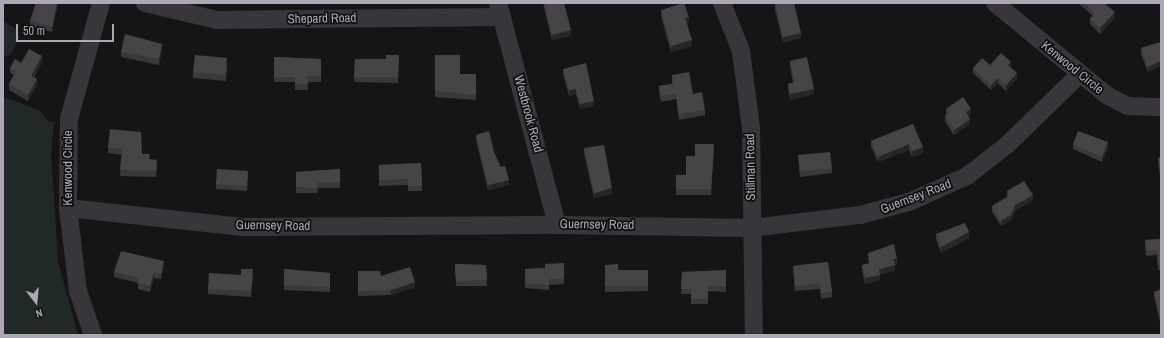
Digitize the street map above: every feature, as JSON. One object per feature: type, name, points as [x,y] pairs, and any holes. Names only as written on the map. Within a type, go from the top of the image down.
[{"type":"street","name":"Kenwood Circle","points":[[93,335],[78,292],[68,208],[69,120],[101,3]]},
{"type":"street","name":"Shepard Road","points":[[145,3],[217,20],[500,10]]},
{"type":"street","name":"Stillman Road","points":[[722,3],[741,51],[751,128],[754,335]]},
{"type":"street","name":"Kenwood Circle","points":[[994,3],[1078,75],[1128,106],[1161,107]]},
{"type":"street","name":"Westbrook Road","points":[[500,10],[558,224]]},
{"type":"street","name":"Guernsey Road","points":[[68,208],[244,227],[558,224],[752,228],[883,211],[936,192],[986,163],[1078,75]]},
{"type":"shaded area","points":[[3,21],[16,29],[19,37],[11,54],[3,58]]},
{"type":"shaded area","points":[[3,97],[39,110],[48,121],[54,122],[51,152],[58,262],[78,335],[3,335]]},
{"type":"building","points":[[36,3],[57,3],[52,27],[30,20]]},
{"type":"building","points":[[544,3],[564,3],[571,30],[552,35]]},
{"type":"building","points":[[684,3],[689,17],[685,18],[692,40],[671,46],[661,10]]},
{"type":"building","points":[[794,3],[801,33],[783,37],[775,4]]},
{"type":"building","points":[[1084,3],[1104,3],[1115,12],[1100,28],[1090,19],[1095,13]]},
{"type":"building","points":[[125,34],[162,44],[159,59],[121,52]]},
{"type":"building","points":[[1161,42],[1161,61],[1148,67],[1141,48]]},
{"type":"building","points":[[29,49],[42,56],[31,76],[37,79],[28,95],[9,84],[16,71],[10,68],[15,59],[21,63]]},
{"type":"building","points":[[1001,53],[1011,62],[1008,65],[1017,73],[1006,85],[998,78],[991,85],[973,68],[982,58],[990,65]]},
{"type":"building","points":[[195,55],[227,58],[226,75],[193,72]]},
{"type":"building","points":[[386,55],[399,55],[398,77],[354,77],[355,59],[386,59]]},
{"type":"building","points":[[435,55],[460,55],[460,74],[476,74],[476,95],[435,91]]},
{"type":"building","points":[[274,57],[321,59],[321,76],[307,76],[308,84],[295,84],[295,77],[274,77]]},
{"type":"building","points":[[807,57],[814,89],[790,94],[788,84],[795,82],[790,61]]},
{"type":"building","points":[[586,63],[594,101],[580,104],[576,89],[569,90],[563,69]]},
{"type":"building","points":[[689,72],[693,94],[702,92],[705,110],[679,114],[676,94],[661,96],[659,86],[673,84],[672,75]]},
{"type":"building","points":[[963,97],[971,109],[966,112],[970,119],[954,130],[945,116],[949,113],[946,109]]},
{"type":"building","points":[[913,124],[923,147],[912,151],[909,144],[878,157],[871,141]]},
{"type":"building","points":[[110,129],[141,132],[142,154],[150,154],[149,159],[157,160],[156,171],[120,170],[122,149],[108,148]]},
{"type":"building","points":[[489,131],[494,152],[500,167],[505,166],[509,180],[488,185],[476,135]]},
{"type":"building","points":[[1078,131],[1108,142],[1102,157],[1073,144]]},
{"type":"building","points":[[695,144],[714,144],[711,189],[676,189],[676,175],[686,175],[686,156],[695,156]]},
{"type":"building","points":[[604,145],[612,188],[594,193],[584,148]]},
{"type":"building","points":[[830,152],[832,168],[800,171],[798,155]]},
{"type":"building","points":[[1161,157],[1161,174],[1158,158]]},
{"type":"building","points":[[421,163],[422,186],[408,186],[408,179],[379,180],[379,165]]},
{"type":"building","points":[[217,169],[248,171],[247,186],[216,184]]},
{"type":"building","points":[[340,169],[340,183],[318,182],[317,188],[296,187],[296,172]]},
{"type":"building","points":[[1024,181],[1033,195],[1015,205],[1011,215],[1001,221],[992,206],[1009,196],[1007,191]]},
{"type":"building","points":[[965,223],[969,232],[941,247],[936,234]]},
{"type":"building","points":[[1161,239],[1161,265],[1158,265],[1157,250],[1146,251],[1145,240]]},
{"type":"building","points":[[894,244],[897,259],[893,259],[895,265],[879,269],[880,275],[865,278],[862,265],[870,263],[868,253]]},
{"type":"building","points":[[121,251],[164,261],[161,274],[154,272],[150,286],[138,283],[139,278],[114,272]]},
{"type":"building","points":[[828,262],[832,292],[821,293],[820,283],[795,286],[793,266]]},
{"type":"building","points":[[564,263],[564,279],[549,279],[549,285],[525,283],[525,269],[545,268],[545,264]]},
{"type":"building","points":[[455,264],[486,265],[487,280],[456,281]]},
{"type":"building","points":[[618,264],[618,270],[648,270],[648,286],[605,286],[605,265]]},
{"type":"building","points":[[410,267],[415,282],[391,290],[358,291],[358,271],[380,271],[381,276]]},
{"type":"building","points":[[241,269],[253,269],[251,291],[208,289],[209,273],[241,275]]},
{"type":"building","points":[[284,269],[330,273],[330,287],[284,285]]},
{"type":"building","points":[[726,270],[726,286],[708,286],[708,299],[691,299],[691,289],[681,289],[682,272]]},
{"type":"building","points":[[1161,289],[1161,322],[1154,292]]}]
